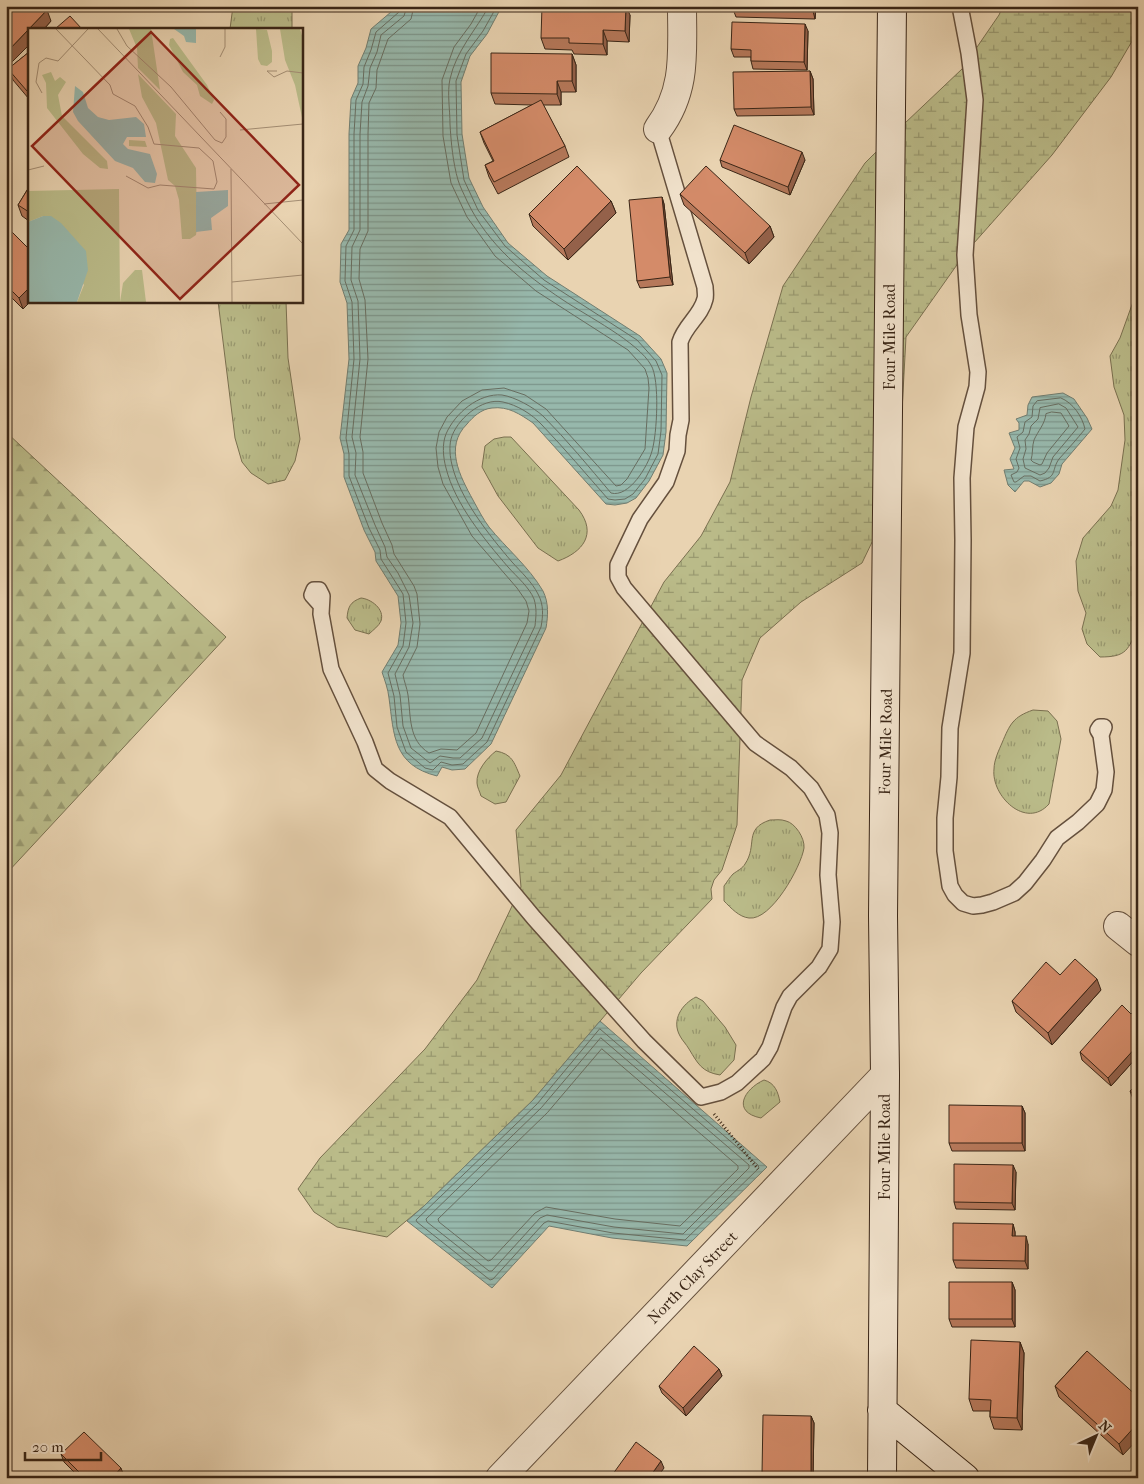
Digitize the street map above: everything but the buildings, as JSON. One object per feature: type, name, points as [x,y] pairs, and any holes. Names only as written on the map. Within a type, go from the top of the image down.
[{"type":"main road","points":[[658,129],[676,96],[682,73],[682,6]]},
{"type":"main road","name":"Four Mile Road","points":[[882,1478],[885,1075],[883,916],[892,6]]},
{"type":"main road","name":"North Clay Street","points":[[500,1478],[885,1075]]},
{"type":"main road","points":[[882,1410],[965,1478]]},
{"type":"lane","points":[[960,6],[970,53],[975,100],[965,255],[969,315],[978,372],[977,387],[966,427],[962,478],[964,540],[962,653],[950,728],[945,851],[950,886],[955,895],[963,902],[973,906],[982,905],[1014,893],[1043,860],[1057,838],[1097,804],[1104,790],[1106,772],[1101,735]]},
{"type":"lane","points":[[320,604],[331,669],[365,742],[375,769],[390,781],[450,817],[534,918],[644,1041],[701,1097],[721,1092],[737,1083],[763,1059],[770,1047],[784,1007],[790,996],[819,967],[830,949],[832,922],[828,875],[830,833],[827,815],[811,788],[791,768],[755,743],[624,588],[618,577],[618,565],[640,519],[666,482],[677,451],[681,420],[680,342],[683,331],[697,314],[705,299],[705,287],[658,129]]},
{"type":"path","points":[[701,1097],[775,1190]]},
{"type":"green space","points":[[233,6],[292,6],[292,28],[230,28]]},
{"type":"green space","points":[[1003,6],[1138,6],[1138,31],[1111,77],[1052,155],[966,252],[906,337],[902,411],[904,124],[962,69],[999,15]]},
{"type":"green space","points":[[876,152],[874,538],[862,563],[801,602],[760,638],[742,680],[737,825],[722,870],[714,880],[711,889],[712,899],[641,973],[533,1100],[424,1206],[387,1237],[337,1227],[314,1212],[298,1189],[320,1158],[425,1049],[477,980],[521,887],[516,830],[561,775],[664,582],[701,536],[730,482],[751,397],[783,286],[865,163]]},
{"type":"green space","points":[[1138,288],[1138,627],[1129,647],[1125,651],[1116,656],[1100,657],[1087,644],[1082,629],[1086,613],[1078,591],[1076,561],[1083,538],[1111,506],[1118,490],[1125,440],[1124,415],[1114,387],[1110,356],[1120,338]]},
{"type":"green space","points":[[218,302],[286,302],[288,358],[300,439],[295,461],[285,480],[268,484],[251,473],[242,462],[235,438]]},
{"type":"green space","points":[[6,432],[226,637],[6,874]]},
{"type":"green space","points":[[511,437],[579,510],[584,519],[587,527],[585,541],[574,553],[567,557],[558,561],[538,548],[498,496],[482,467],[485,446],[494,439]]},
{"type":"green space","points":[[361,598],[369,600],[381,612],[380,623],[369,634],[355,630],[347,618],[350,605]]},
{"type":"green space","points":[[1033,710],[1048,711],[1057,721],[1061,739],[1049,804],[1040,811],[1030,813],[1021,811],[1004,799],[998,790],[994,769],[997,755],[1010,726],[1021,715]]},
{"type":"green space","points":[[496,751],[509,757],[520,776],[506,802],[495,804],[481,796],[477,786],[477,778],[483,765]]},
{"type":"green space","points":[[770,820],[784,820],[793,825],[801,836],[804,848],[802,857],[784,891],[766,911],[758,917],[749,918],[735,912],[724,901],[724,886],[733,874],[745,864],[749,857],[752,838],[757,828]]},
{"type":"green space","points":[[696,997],[703,1001],[725,1027],[736,1045],[734,1060],[720,1075],[709,1072],[701,1066],[681,1038],[678,1030],[677,1018],[679,1013],[686,1004]]},
{"type":"green space","points":[[764,1080],[771,1083],[775,1088],[780,1102],[761,1118],[746,1111],[743,1106],[746,1094]]},
{"type":"water","points":[[398,6],[502,6],[487,34],[470,56],[461,82],[462,134],[469,178],[483,207],[508,243],[547,276],[640,336],[661,359],[667,373],[666,432],[663,455],[649,481],[636,498],[627,503],[606,504],[533,423],[514,411],[503,408],[484,410],[472,419],[460,433],[456,442],[455,452],[456,462],[463,481],[489,527],[524,566],[543,591],[547,605],[547,619],[546,628],[491,744],[465,769],[452,770],[442,767],[437,776],[423,771],[412,764],[398,747],[392,724],[388,691],[382,672],[398,645],[401,623],[398,596],[376,561],[375,552],[364,530],[344,477],[344,454],[340,438],[349,359],[347,303],[340,282],[341,244],[349,230],[351,99],[358,83],[358,66],[366,48],[371,29]]},
{"type":"water","points":[[1063,393],[1074,399],[1092,429],[1062,464],[1059,474],[1051,483],[1040,487],[1029,481],[1024,481],[1015,492],[1008,485],[1004,470],[1014,469],[1010,459],[1015,448],[1009,433],[1019,430],[1019,423],[1016,419],[1027,415],[1028,405],[1032,397]]},
{"type":"water","points":[[600,1021],[767,1167],[687,1246],[612,1238],[549,1226],[492,1288],[407,1221],[533,1100]]}]
